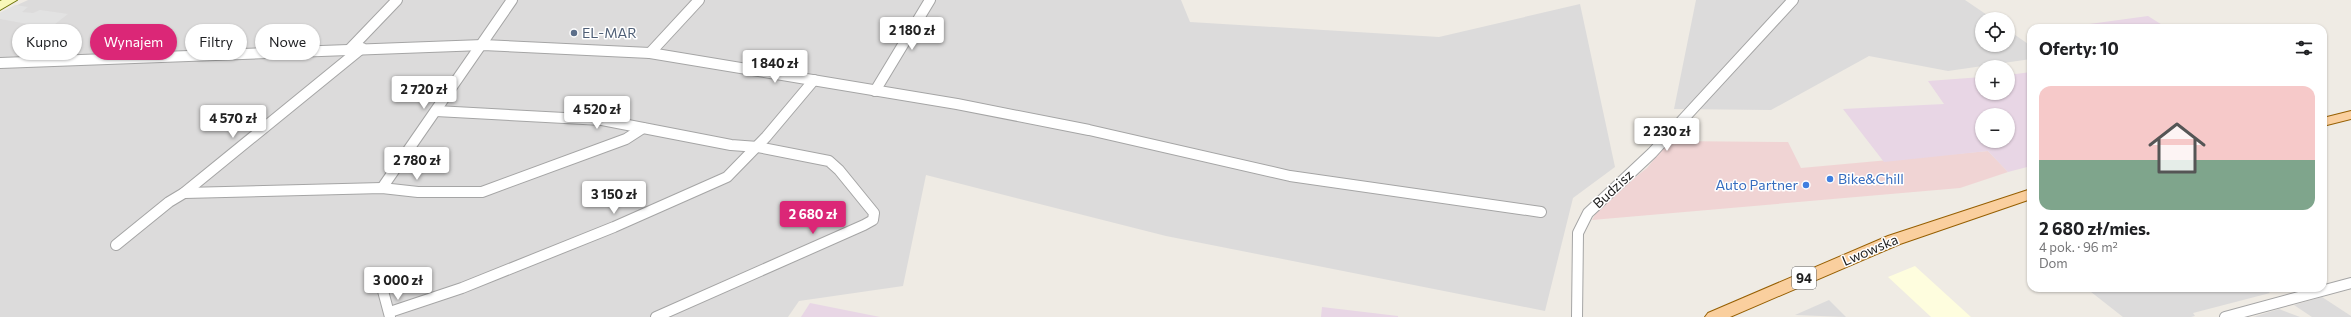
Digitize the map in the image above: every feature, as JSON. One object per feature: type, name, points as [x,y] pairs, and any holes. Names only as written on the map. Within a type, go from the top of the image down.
[{"type":"main road","points":[[2327,121],[2351,115]]},
{"type":"main road","name":"Lwowska","points":[[1714,317],[1894,240],[2027,195]]},
{"type":"street","points":[[0,6],[11,0]]},
{"type":"street","points":[[350,49],[397,0]]},
{"type":"street","points":[[382,188],[483,45],[512,0]]},
{"type":"street","points":[[650,53],[700,0]]},
{"type":"street","points":[[875,91],[930,0]]},
{"type":"street","name":"Budzisz","points":[[1577,317],[1578,234],[1588,213],[1652,153],[1793,0]]},
{"type":"street","points":[[0,63],[362,48],[483,45],[650,53],[957,104],[1089,130],[1290,176],[1541,212]]},
{"type":"street","points":[[116,245],[170,202],[184,193],[362,48]]},
{"type":"street","points":[[383,291],[390,314],[469,285],[711,186],[727,177],[758,147],[814,80]]},
{"type":"street","points":[[436,112],[602,120],[731,145],[758,147],[829,161],[839,170],[874,213],[873,220],[662,316]]},
{"type":"street","points":[[184,193],[382,188],[418,192],[482,192],[626,139],[642,128]]},
{"type":"street","points":[[2327,289],[2351,283]]},
{"type":"street","points":[[2225,317],[2318,292]]},
{"type":"shaded area","points":[[28,0],[1181,0],[1190,22],[1439,37],[1580,4],[1615,167],[1573,198],[1545,311],[1166,236],[926,175],[903,286],[799,301],[788,317],[0,317],[0,13]]},
{"type":"shaded area","points":[[1696,0],[1965,0],[1983,12],[1975,12],[1975,52],[2015,52],[2015,35],[2027,43],[2027,60],[2015,61],[2015,60],[1975,60],[1975,67],[1948,71],[1869,56],[1771,110],[1674,109]]},
{"type":"shaded area","points":[[15,5],[28,7],[22,12],[33,13],[40,10],[68,14],[55,24],[28,24],[0,19],[0,13]]},
{"type":"shaded area","points":[[2148,16],[2161,24],[2089,24]]},
{"type":"shaded area","points":[[2027,73],[2027,167],[2008,172],[1988,151],[1884,162],[1843,109],[1944,104],[1928,81],[1975,78],[1975,100],[2015,100],[2015,74]]},
{"type":"shaded area","points":[[1669,141],[1788,142],[1801,168],[1988,151],[2008,172],[1960,188],[1592,220],[1598,209],[1610,197],[1647,168]]},
{"type":"shaded area","points":[[1915,266],[1971,317],[1931,317],[1888,277]]},
{"type":"shaded area","points":[[2091,292],[2270,293],[2193,313],[2195,316],[2191,317],[2123,317]]},
{"type":"shaded area","points":[[2322,297],[2351,317],[2312,317],[2294,305]]},
{"type":"shaded area","points":[[1829,300],[1846,317],[1795,315]]},
{"type":"shaded area","points":[[810,303],[880,317],[801,317]]},
{"type":"shaded area","points":[[1322,307],[1398,316],[1398,317],[1321,317]]},
{"type":"shaded area","points":[[2279,309],[2300,317],[2253,317]]},
{"type":"place","name":"EL-MAR","points":[[574,33]]},
{"type":"place","name":"Bike&Chill","points":[[1830,179]]},
{"type":"place","name":"Auto Partner","points":[[1806,185]]}]
